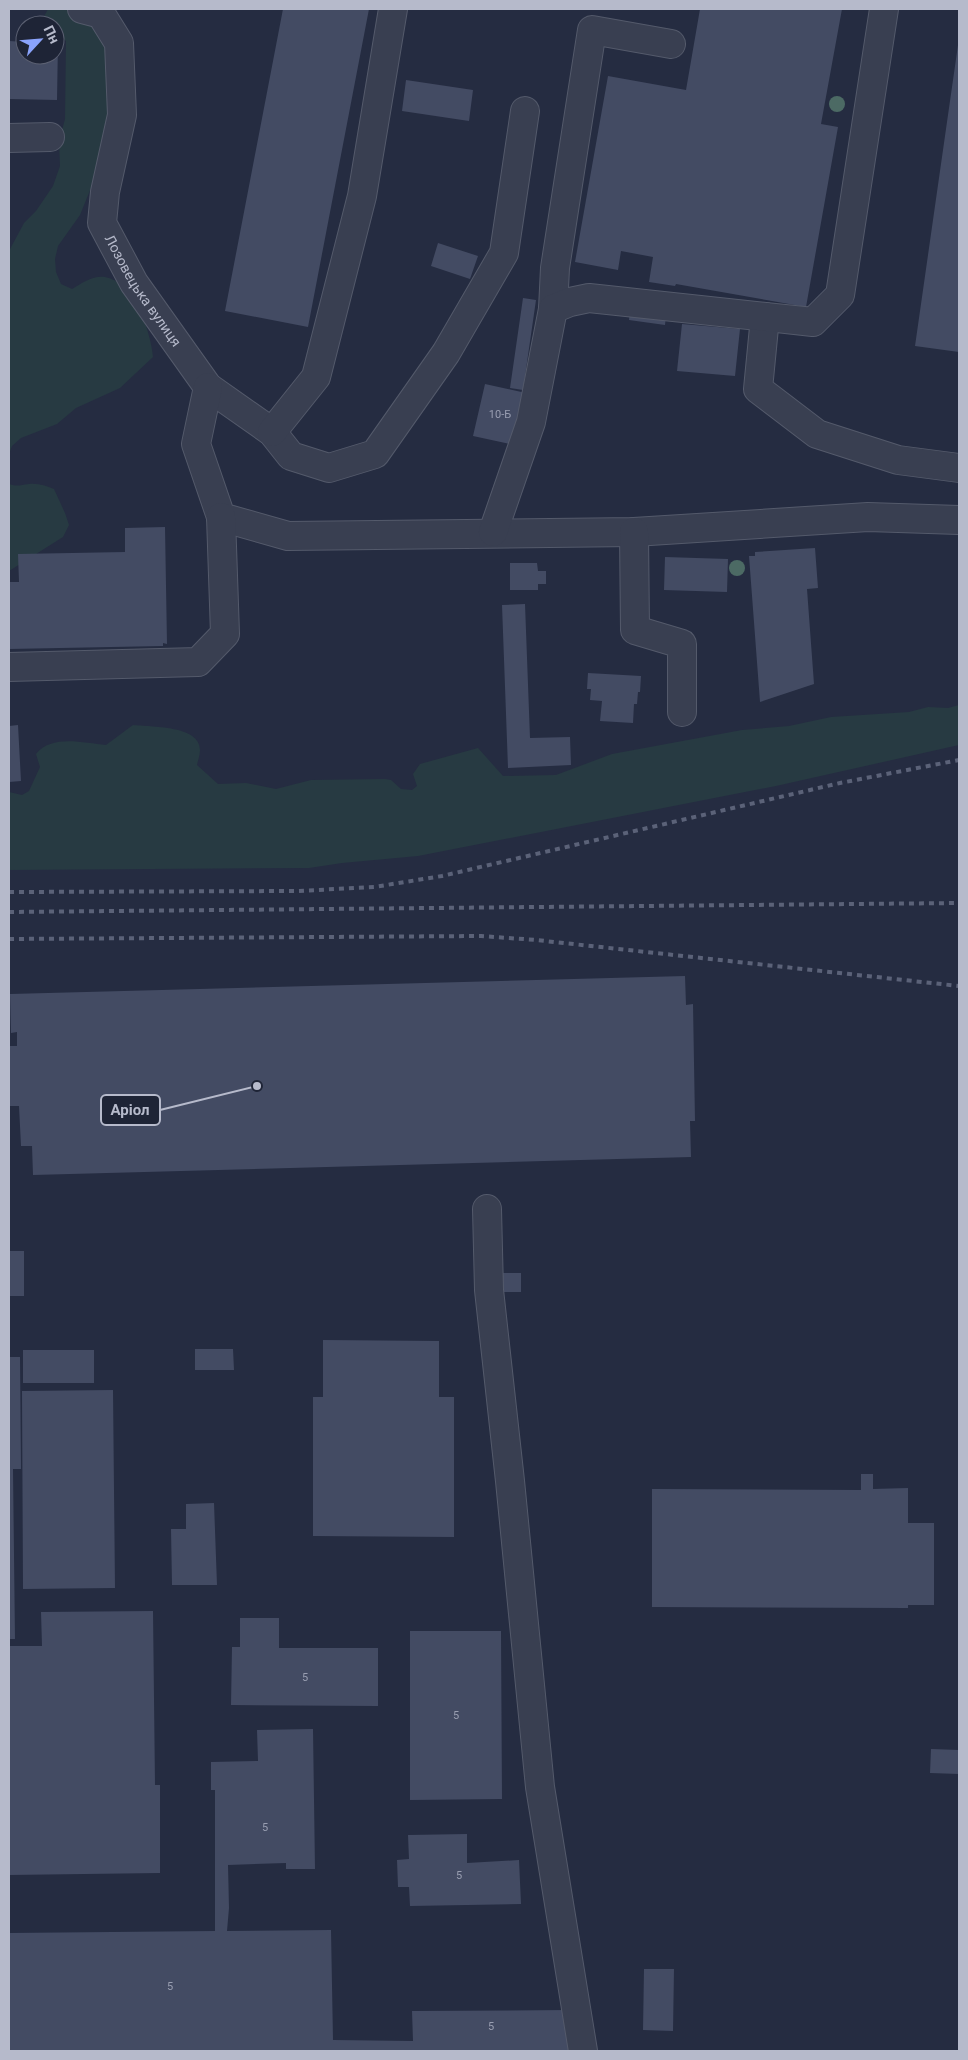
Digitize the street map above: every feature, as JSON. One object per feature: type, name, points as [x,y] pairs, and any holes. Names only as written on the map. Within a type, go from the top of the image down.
[{"type":"street","name":"Лозовецька вулиця","points":[[82,9],[101,14],[119,43],[122,115],[105,192],[102,223],[134,283],[208,387],[272,432],[291,456],[330,468],[375,454],[446,353],[504,253],[525,111]]},
{"type":"street","points":[[272,432],[316,377],[362,196],[393,9]]},
{"type":"street","points":[[553,309],[570,302],[588,298],[813,322],[840,294],[884,9]]},
{"type":"street","points":[[492,532],[532,422],[553,309],[555,268],[592,30],[671,44]]},
{"type":"street","points":[[9,138],[50,137]]},
{"type":"street","points":[[765,317],[758,389],[817,434],[898,460],[959,468]]},
{"type":"street","points":[[9,667],[198,662],[225,634],[221,517],[196,444],[208,387]]},
{"type":"street","points":[[221,517],[288,536],[492,532],[634,532],[868,517],[959,520]]},
{"type":"street","points":[[634,532],[635,630],[682,644],[682,712]]},
{"type":"street","points":[[487,1209],[489,1290],[540,1787],[583,2051]]},
{"type":"shaded area","points":[[48,9],[95,9],[108,36],[112,136],[80,215],[58,246],[55,259],[56,272],[61,284],[72,289],[96,277],[105,277],[115,281],[124,288],[132,298],[145,322],[153,357],[120,388],[76,408],[57,424],[21,438],[12,446],[9,454],[9,251],[24,223],[36,211],[53,186],[60,166],[59,142],[65,119],[65,15],[45,15]]},
{"type":"shaded area","points":[[9,484],[17,486],[36,484],[54,489],[69,525],[63,537],[9,571]]},
{"type":"shaded area","points":[[959,705],[959,745],[776,786],[418,856],[309,868],[9,870],[9,792],[22,795],[29,791],[40,767],[36,754],[50,744],[59,742],[68,741],[106,745],[133,725],[173,729],[192,736],[198,742],[200,750],[197,765],[218,784],[246,783],[276,789],[311,780],[385,779],[391,780],[401,789],[412,790],[417,786],[413,774],[420,764],[478,748],[503,776],[556,775],[612,754],[742,730],[789,726],[831,717],[909,712],[928,707],[948,708]]},
{"type":"building","points":[[283,9],[369,9],[308,327],[225,311]]},
{"type":"building","points":[[700,9],[842,9],[821,124],[838,127],[806,307],[676,284],[675,286],[649,282],[653,257],[621,251],[618,270],[575,262],[608,76],[686,90]]},
{"type":"building","points":[[9,41],[15,41],[15,65],[58,65],[57,100],[9,99]]},
{"type":"building","points":[[959,45],[959,352],[915,346]]},
{"type":"building","points":[[406,80],[473,90],[469,121],[402,111]]},
{"type":"building","points":[[438,243],[478,256],[470,279],[431,266]]},
{"type":"building","points":[[523,298],[536,300],[523,390],[510,388]]},
{"type":"building","points":[[630,310],[666,315],[665,325],[629,320]]},
{"type":"building","points":[[682,324],[740,329],[735,376],[677,371]]},
{"type":"building","points":[[485,384],[526,393],[514,445],[473,436]]},
{"type":"building","points":[[165,527],[167,644],[163,643],[163,646],[9,649],[9,582],[19,582],[18,554],[125,552],[125,528]]},
{"type":"building","points":[[815,548],[818,588],[807,589],[814,684],[760,702],[749,556],[755,556],[755,552]]},
{"type":"building","points":[[665,557],[728,559],[727,592],[664,590]]},
{"type":"building","points":[[510,563],[537,563],[538,571],[546,571],[546,584],[538,584],[538,590],[510,590]]},
{"type":"building","points":[[525,604],[530,738],[570,737],[571,765],[508,768],[502,605]]},
{"type":"building","points":[[588,673],[641,676],[637,704],[634,704],[633,723],[600,721],[602,701],[590,700],[591,689],[587,689]]},
{"type":"building","points":[[18,725],[21,781],[9,782],[9,726]]},
{"type":"building","points":[[685,976],[686,1005],[693,1004],[695,1121],[690,1121],[691,1157],[33,1175],[32,1146],[21,1146],[19,1106],[9,1106],[9,1046],[17,1046],[17,1032],[11,1033],[10,994]]},
{"type":"building","points":[[9,1251],[24,1251],[24,1296],[9,1296]]},
{"type":"building","points":[[500,1273],[521,1273],[521,1292],[499,1292]]},
{"type":"building","points":[[323,1340],[439,1341],[439,1397],[454,1397],[454,1537],[313,1536],[313,1397],[323,1397]]},
{"type":"building","points":[[195,1349],[233,1349],[234,1370],[195,1370]]},
{"type":"building","points":[[23,1350],[94,1350],[94,1383],[23,1383]]},
{"type":"building","points":[[9,1357],[20,1357],[21,1469],[13,1469],[15,1639],[9,1639]]},
{"type":"building","points":[[113,1390],[115,1588],[23,1589],[22,1391]]},
{"type":"building","points":[[861,1474],[873,1474],[873,1489],[908,1488],[908,1523],[934,1523],[934,1605],[908,1605],[908,1608],[652,1607],[652,1489],[861,1490]]},
{"type":"building","points":[[214,1503],[217,1585],[172,1585],[171,1529],[186,1529],[186,1504]]},
{"type":"building","points":[[153,1611],[155,1785],[160,1785],[160,1873],[9,1875],[9,1646],[42,1646],[41,1612]]},
{"type":"building","points":[[240,1618],[279,1618],[279,1648],[378,1648],[378,1706],[231,1705],[232,1647],[240,1647]]},
{"type":"building","points":[[410,1631],[501,1631],[502,1799],[410,1800]]},
{"type":"building","points":[[313,1729],[315,1869],[286,1869],[286,1863],[228,1865],[229,1908],[227,1931],[331,1930],[333,2040],[413,2041],[412,2011],[569,2010],[570,2051],[9,2051],[9,1933],[215,1931],[215,1790],[211,1790],[211,1762],[258,1761],[257,1730]]},
{"type":"building","points":[[931,1749],[959,1750],[959,1774],[930,1773]]},
{"type":"building","points":[[467,1834],[467,1863],[519,1860],[521,1904],[410,1906],[409,1887],[398,1887],[397,1860],[409,1859],[408,1835]]},
{"type":"building","points":[[644,1969],[674,1969],[673,2031],[643,2030]]},
{"type":"railway","points":[[9,892],[298,891],[374,887],[442,876],[840,783],[959,760]]},
{"type":"railway","points":[[9,912],[959,903]]},
{"type":"railway","points":[[9,939],[481,936],[536,940],[959,986]]},
{"type":"place","name":"Аріол","points":[[257,1086]]}]
